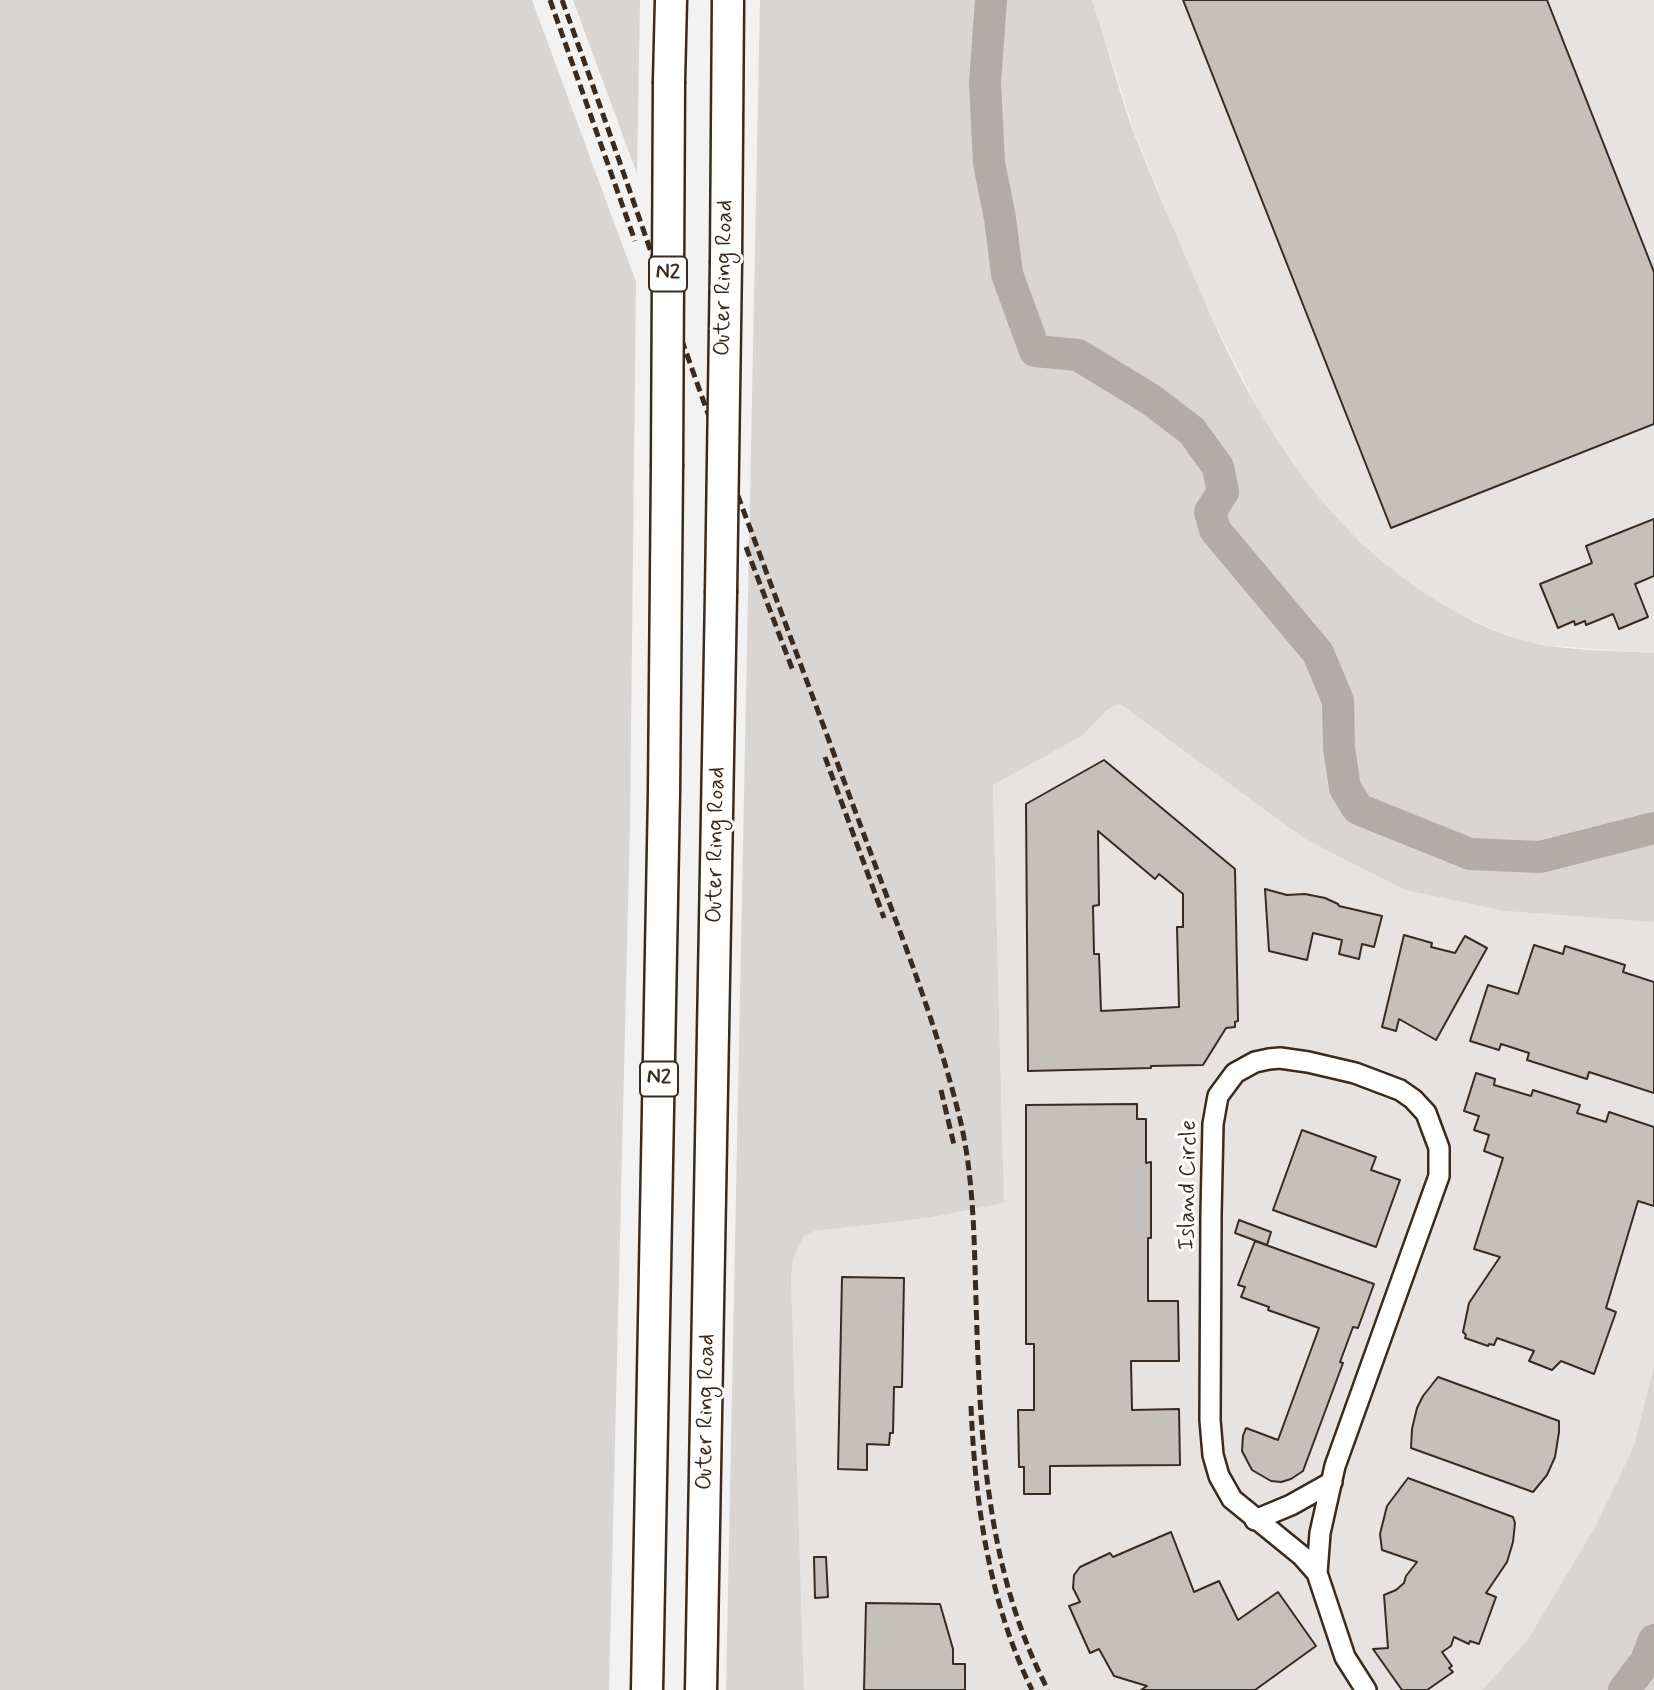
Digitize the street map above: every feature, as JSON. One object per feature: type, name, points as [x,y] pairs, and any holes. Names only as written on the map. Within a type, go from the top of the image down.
[{"type":"highway","name":"N2","points":[[648,1690],[663,849],[671,0]]},
{"type":"highway","name":"Outer Ring Road","points":[[701,1690],[722,593],[728,0]]},
{"type":"street","name":"Island Circle","points":[[1317,1573],[1302,1556],[1232,1499],[1219,1476],[1213,1455],[1210,1420],[1213,1124],[1218,1096],[1227,1082],[1242,1068],[1280,1058],[1355,1073],[1400,1090],[1426,1113],[1439,1148],[1439,1176],[1360,1395],[1332,1482],[1320,1533],[1317,1573],[1345,1657],[1366,1690]]},
{"type":"street","points":[[1255,1520],[1291,1506],[1332,1482]]},
{"type":"shaded area","points":[[0,0],[532,0],[636,282],[630,824],[609,1690],[0,1690]]},
{"type":"shaded area","points":[[573,0],[640,0],[637,174]]},
{"type":"shaded area","points":[[760,0],[1092,0],[1135,136],[1225,347],[1277,439],[1307,482],[1341,522],[1379,559],[1423,592],[1459,614],[1497,632],[1555,647],[1654,653],[1654,922],[1505,911],[1405,890],[1305,839],[1120,704],[1108,709],[1083,735],[993,785],[1004,1203],[927,1218],[815,1231],[804,1236],[793,1259],[791,1277],[804,1690],[726,1690]]},
{"type":"shaded area","points":[[1092,0],[1654,0],[1654,653],[1552,646],[1522,640],[1490,628],[1447,608],[1394,572],[1330,513],[1288,460],[1268,428],[1204,302],[1135,134]]},
{"type":"shaded area","points":[[1120,704],[1305,839],[1405,890],[1505,911],[1654,922],[1654,1366],[1634,1446],[1595,1527],[1528,1639],[1482,1690],[804,1690],[791,1277],[793,1259],[804,1236],[815,1231],[927,1218],[1004,1203],[993,785],[1082,735],[1108,709]]},
{"type":"shaded area","points":[[1654,1366],[1654,1690],[1482,1690],[1528,1639],[1595,1527],[1634,1446]]},
{"type":"building","points":[[1183,0],[1547,0],[1654,272],[1654,424],[1391,528]]},
{"type":"building","points":[[1654,519],[1654,576],[1635,584],[1648,617],[1619,629],[1613,614],[1586,625],[1585,621],[1575,625],[1574,621],[1558,628],[1540,584],[1592,563],[1586,546]]},
{"type":"building","points":[[1104,760],[1235,869],[1238,1021],[1235,1022],[1235,1027],[1226,1028],[1203,1065],[1028,1071],[1026,804]],"holes":[[[1098,831],[1155,879],[1159,874],[1183,894],[1183,927],[1177,927],[1179,1007],[1101,1011],[1099,954],[1094,954],[1093,906],[1099,905]]]},
{"type":"building","points":[[1265,889],[1287,895],[1305,894],[1325,898],[1339,906],[1382,916],[1374,947],[1362,944],[1359,959],[1339,954],[1342,940],[1313,933],[1307,960],[1269,951]]},
{"type":"building","points":[[1404,935],[1432,943],[1431,947],[1455,953],[1465,936],[1487,948],[1436,1040],[1399,1019],[1396,1031],[1382,1027]]},
{"type":"building","points":[[1534,945],[1563,954],[1565,946],[1625,965],[1623,972],[1654,982],[1654,1093],[1589,1072],[1587,1079],[1527,1060],[1529,1053],[1501,1044],[1499,1050],[1470,1041],[1488,985],[1518,994]]},
{"type":"building","points":[[1476,1073],[1495,1079],[1494,1085],[1531,1096],[1533,1090],[1580,1105],[1577,1113],[1606,1122],[1609,1112],[1654,1127],[1654,1206],[1638,1201],[1606,1308],[1616,1312],[1594,1374],[1561,1361],[1552,1370],[1529,1361],[1534,1351],[1497,1338],[1494,1345],[1488,1346],[1465,1338],[1463,1332],[1469,1303],[1500,1257],[1474,1249],[1503,1158],[1484,1151],[1489,1135],[1474,1130],[1479,1116],[1464,1111]]},
{"type":"building","points":[[1137,1104],[1137,1119],[1146,1119],[1146,1163],[1151,1162],[1148,1301],[1178,1301],[1179,1361],[1131,1361],[1132,1410],[1179,1409],[1180,1465],[1050,1466],[1050,1494],[1024,1494],[1024,1467],[1019,1467],[1018,1410],[1034,1410],[1034,1344],[1026,1344],[1026,1105]]},
{"type":"building","points":[[1302,1130],[1376,1157],[1371,1170],[1400,1180],[1376,1247],[1273,1210]]},
{"type":"building","points":[[1239,1220],[1271,1232],[1267,1245],[1235,1233]]},
{"type":"building","points":[[1255,1241],[1374,1284],[1358,1328],[1353,1327],[1340,1362],[1343,1363],[1303,1471],[1281,1482],[1271,1481],[1252,1470],[1242,1451],[1243,1436],[1246,1428],[1278,1440],[1319,1328],[1268,1310],[1269,1307],[1241,1297],[1245,1287],[1238,1285]]},
{"type":"building","points":[[842,1277],[904,1278],[902,1387],[894,1387],[893,1433],[890,1433],[889,1445],[867,1444],[867,1470],[838,1469]]},
{"type":"building","points":[[1438,1377],[1559,1421],[1555,1457],[1547,1475],[1533,1492],[1411,1448],[1417,1408]]},
{"type":"building","points":[[1408,1478],[1513,1517],[1515,1523],[1507,1562],[1486,1593],[1496,1597],[1479,1644],[1470,1641],[1469,1644],[1454,1637],[1451,1646],[1442,1652],[1453,1672],[1427,1690],[1402,1690],[1373,1649],[1388,1648],[1384,1595],[1404,1583],[1417,1562],[1382,1550],[1380,1534],[1387,1506]]},
{"type":"building","points":[[1171,1532],[1194,1592],[1219,1581],[1238,1620],[1278,1592],[1316,1646],[1255,1690],[1141,1690],[1147,1686],[1114,1676],[1099,1649],[1090,1653],[1069,1606],[1080,1602],[1073,1588],[1074,1575],[1080,1567],[1110,1553],[1113,1557]]},
{"type":"building","points":[[814,1557],[826,1557],[828,1597],[815,1598]]},
{"type":"building","points":[[866,1603],[940,1604],[953,1649],[953,1664],[965,1664],[965,1690],[864,1690]]},
{"type":"waterway","points":[[991,0],[985,83],[989,163],[1007,274],[1035,351],[1078,355],[1150,399],[1192,431],[1218,467],[1223,492],[1210,512],[1215,530],[1318,653],[1338,701],[1339,748],[1345,788],[1358,809],[1470,854],[1540,857],[1654,828]]},
{"type":"waterway","points":[[1624,1690],[1646,1661],[1654,1640]]},
{"type":"railway","points":[[550,0],[635,241]]},
{"type":"railway","points":[[562,0],[728,469],[911,961],[951,1084],[964,1138],[970,1184],[980,1400],[990,1500],[1011,1597],[1027,1644],[1048,1690]]},
{"type":"railway","points":[[746,547],[793,671]]},
{"type":"railway","points":[[825,757],[884,918]]},
{"type":"railway","points":[[941,1090],[954,1145]]},
{"type":"railway","points":[[971,1406],[976,1479],[987,1551],[1005,1622],[1032,1690]]}]
